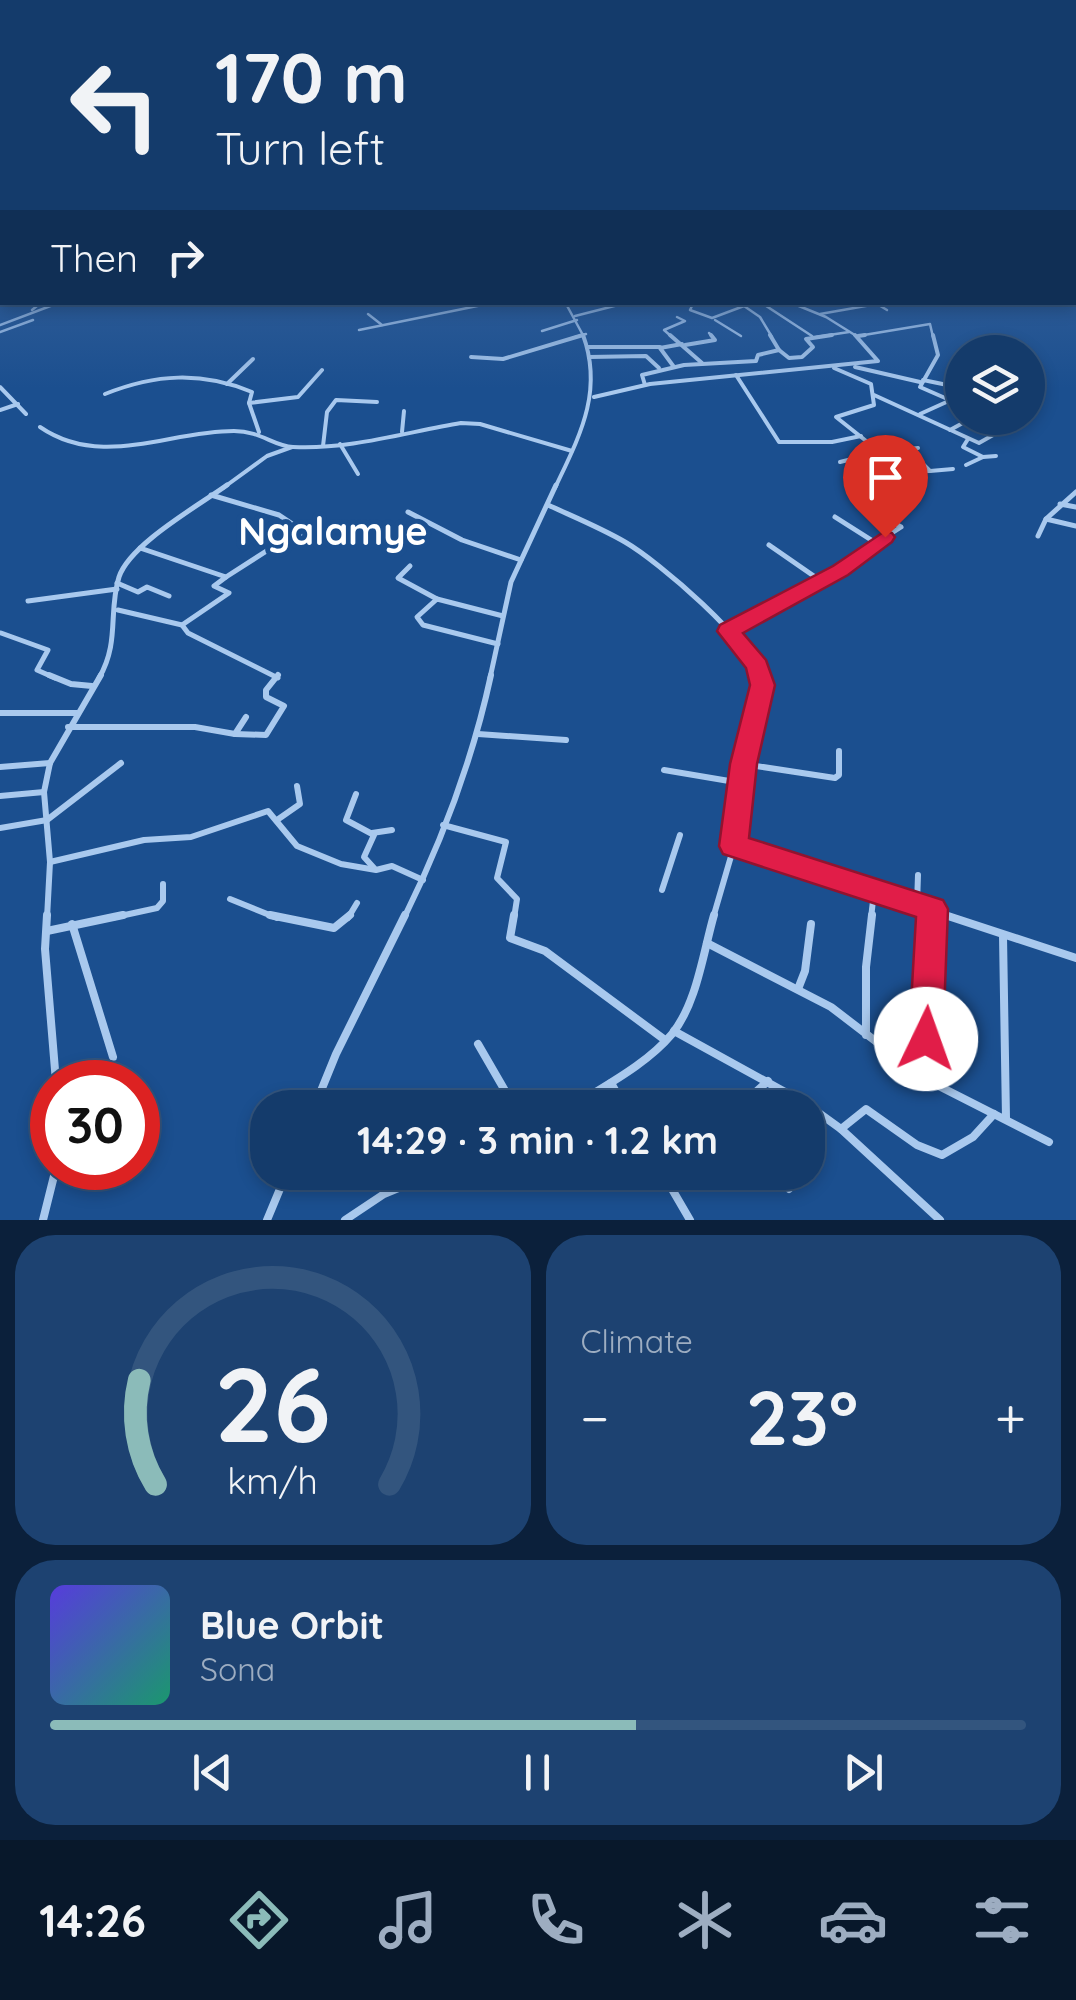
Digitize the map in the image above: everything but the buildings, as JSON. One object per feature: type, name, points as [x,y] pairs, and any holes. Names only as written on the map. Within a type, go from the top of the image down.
[{"type":"street","points":[[26,315],[38,305]]},
{"type":"street","points":[[0,326],[53,305]]},
{"type":"street","points":[[359,330],[482,305]]},
{"type":"street","points":[[321,1090],[423,880],[478,734],[503,616],[520,560],[548,506],[594,398],[586,334],[567,305]]},
{"type":"street","points":[[542,331],[620,305]]},
{"type":"street","points":[[690,305],[688,309],[741,336]]},
{"type":"street","points":[[712,318],[744,305],[760,317],[779,350],[798,370]]},
{"type":"street","points":[[765,305],[813,336]]},
{"type":"street","points":[[594,398],[645,384],[832,368],[879,360],[875,350],[852,334],[797,305]]},
{"type":"street","points":[[830,305],[836,310]]},
{"type":"street","points":[[820,314],[870,305]]},
{"type":"street","points":[[879,305],[887,310]]},
{"type":"street","points":[[368,314],[382,325]]},
{"type":"street","points":[[677,317],[685,322],[664,330],[702,363]]},
{"type":"street","points":[[0,332],[33,320]]},
{"type":"street","points":[[789,358],[802,357],[813,348],[805,339],[813,336],[930,324],[938,355],[922,381],[922,389],[945,398]]},
{"type":"street","points":[[472,356],[506,359],[586,334]]},
{"type":"street","points":[[588,347],[660,347],[715,339],[709,334]]},
{"type":"street","points":[[660,347],[674,366]]},
{"type":"street","points":[[645,384],[642,375],[659,368],[756,362],[760,360],[758,354],[779,350]]},
{"type":"street","points":[[722,352],[730,361]]},
{"type":"street","points":[[589,357],[646,356],[659,368]]},
{"type":"street","points":[[227,384],[253,360]]},
{"type":"street","points":[[681,366],[692,380]]},
{"type":"street","points":[[851,366],[945,385]]},
{"type":"street","points":[[832,368],[869,382],[876,402],[870,408],[836,418],[880,454]]},
{"type":"street","points":[[248,403],[298,397],[322,370]]},
{"type":"street","points":[[106,394],[163,375],[188,375],[227,384],[252,392],[248,403],[258,432],[280,448]]},
{"type":"street","points":[[736,375],[779,442],[813,440],[825,444],[861,436]]},
{"type":"street","points":[[0,388],[26,414]]},
{"type":"street","points":[[874,395],[945,428]]},
{"type":"street","points":[[323,446],[327,412],[336,400],[377,402]]},
{"type":"street","points":[[0,410],[18,404]]},
{"type":"street","points":[[917,414],[945,404]]},
{"type":"street","points":[[402,433],[404,410]]},
{"type":"street","points":[[55,1060],[46,931],[50,862],[44,792],[50,763],[68,726],[106,666],[118,610],[118,586],[123,569],[140,548],[280,448],[340,444],[470,423],[572,451]]},
{"type":"street","points":[[40,427],[63,444],[81,447],[258,432]]},
{"type":"street","points":[[960,435],[979,443],[995,435]]},
{"type":"street","points":[[968,439],[963,447],[983,457]]},
{"type":"street","points":[[987,440],[994,445]]},
{"type":"street","points":[[340,444],[358,474]]},
{"type":"street","points":[[840,462],[918,448]]},
{"type":"street","points":[[966,465],[996,456]]},
{"type":"street","points":[[872,462],[900,472],[954,469]]},
{"type":"street","points":[[924,464],[930,471]]},
{"type":"street","points":[[934,464],[940,470]]},
{"type":"street","points":[[1038,536],[1046,519],[1076,492]]},
{"type":"street","points":[[182,625],[229,593],[214,586],[226,576],[279,543],[297,541],[308,534],[280,515],[211,495]]},
{"type":"street","points":[[1060,504],[1076,508]]},
{"type":"street","points":[[548,506],[637,549],[728,631],[758,666],[762,685],[744,764],[734,846],[688,1005],[666,1040],[600,1090]]},
{"type":"street","points":[[408,512],[428,527],[450,531],[520,560]]},
{"type":"street","points":[[728,631],[821,581],[901,527],[879,515]]},
{"type":"street","points":[[835,518],[876,543]]},
{"type":"street","points":[[1046,519],[1076,526]]},
{"type":"street","points":[[770,545],[821,581]]},
{"type":"street","points":[[140,548],[226,576]]},
{"type":"street","points":[[410,566],[398,578],[437,599],[503,616]]},
{"type":"street","points":[[28,602],[118,586],[138,592],[146,587],[169,596]]},
{"type":"street","points":[[437,599],[418,612],[418,622],[498,644]]},
{"type":"street","points":[[68,726],[195,728],[264,738],[271,734],[284,706],[266,696],[266,690],[280,676],[188,633],[182,625],[118,610]]},
{"type":"street","points":[[1,632],[48,650],[38,670],[72,684],[92,686]]},
{"type":"street","points":[[0,713],[77,713]]},
{"type":"street","points":[[235,734],[246,717]]},
{"type":"street","points":[[478,734],[566,740]]},
{"type":"street","points":[[744,764],[835,778],[839,751]]},
{"type":"street","points":[[0,768],[50,763]]},
{"type":"street","points":[[0,828],[47,820],[120,763]]},
{"type":"street","points":[[664,770],[741,782]]},
{"type":"street","points":[[277,820],[300,804],[297,786]]},
{"type":"street","points":[[0,796],[44,792]]},
{"type":"street","points":[[356,794],[358,799],[346,820],[372,832],[392,830]]},
{"type":"street","points":[[50,862],[144,840],[191,837],[268,811],[297,846],[355,867],[376,870],[392,866],[423,880]]},
{"type":"street","points":[[443,825],[506,842],[497,878],[517,899],[510,938],[545,950],[666,1040]]},
{"type":"street","points":[[355,867],[373,839],[372,832]]},
{"type":"street","points":[[662,890],[680,834]]},
{"type":"street","points":[[734,846],[1076,958]]},
{"type":"street","points":[[364,857],[376,870]]},
{"type":"street","points":[[918,875],[918,904]]},
{"type":"street","points":[[46,931],[156,908],[163,900],[163,884]]},
{"type":"street","points":[[866,1034],[866,967],[874,892]]},
{"type":"street","points":[[230,900],[280,919],[334,928],[348,917],[357,902]]},
{"type":"street","points":[[926,1079],[932,909]]},
{"type":"street","points":[[72,924],[113,1057]]},
{"type":"street","points":[[798,990],[811,924]]},
{"type":"street","points":[[1003,935],[1006,1118]]},
{"type":"street","points":[[707,943],[831,1008],[926,1079],[1049,1142]]},
{"type":"street","points":[[674,1031],[718,1058],[768,1080],[841,1129],[940,1220]]},
{"type":"street","points":[[478,1044],[505,1090]]},
{"type":"street","points":[[757,1090],[768,1080]]},
{"type":"street","points":[[611,1083],[615,1090]]},
{"type":"street","points":[[841,1129],[866,1109],[924,1153],[944,1157],[994,1113]]},
{"type":"street","points":[[43,1220],[50,1190]]},
{"type":"street","points":[[267,1220],[280,1190]]},
{"type":"street","points":[[344,1220],[394,1190]]},
{"type":"street","points":[[672,1190],[690,1220]]},
{"type":"district","name":"Ngalamye","points":[[333,531]]},
{"type":"route","points":[[885,537],[800,594],[728,631],[758,666],[762,685],[744,764],[734,846],[932,909],[926,1039]]}]
